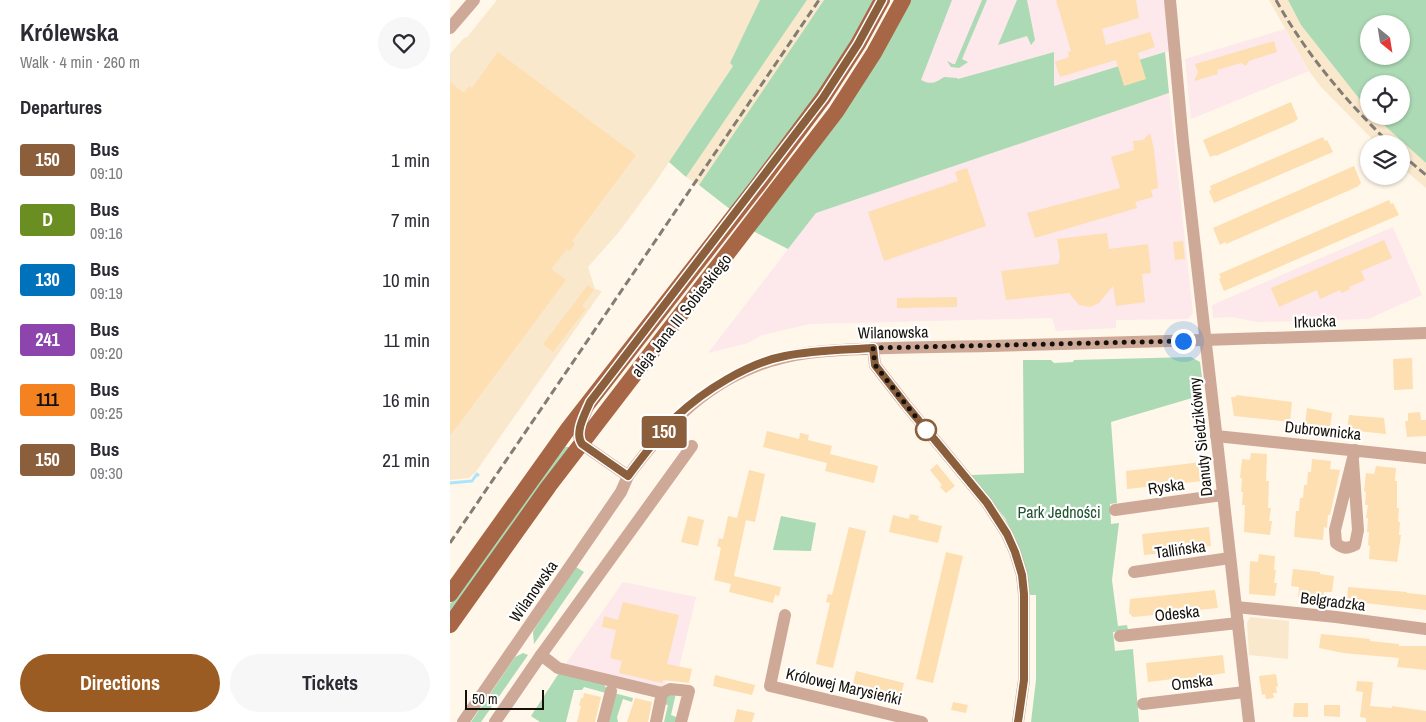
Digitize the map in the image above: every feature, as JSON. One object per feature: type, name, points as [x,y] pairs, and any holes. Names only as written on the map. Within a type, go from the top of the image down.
[{"type":"main road","name":"aleja Jana III Sobieskiego","points":[[450,594],[542,464],[823,98],[858,44],[882,0]]},
{"type":"main road","name":"aleja Jana III Sobieskiego","points":[[450,624],[549,486],[836,112],[874,53],[903,0]]},
{"type":"street","points":[[450,28],[474,0]]},
{"type":"street","name":"Danuty Siedzikówny","points":[[1170,0],[1184,151],[1249,722]]},
{"type":"street","name":"Irkucka","points":[[1205,341],[1426,333]]},
{"type":"street","name":"Wilanowska","points":[[463,722],[616,499],[628,476],[677,417],[693,403],[732,376],[783,356],[818,351],[873,348],[1205,341]]},
{"type":"street","points":[[873,348],[875,365],[987,503],[1007,534],[1015,552],[1022,575],[1024,594],[1024,680],[1018,722]]},
{"type":"street","points":[[590,402],[579,432],[579,439],[582,444],[628,476]]},
{"type":"street","name":"Dubrownicka","points":[[1216,436],[1354,456],[1426,458]]},
{"type":"street","points":[[495,722],[692,446]]},
{"type":"street","points":[[1354,456],[1358,530],[1355,545],[1347,549],[1336,543],[1335,530],[1354,456]]},
{"type":"street","name":"Ryska","points":[[1115,510],[1222,495]]},
{"type":"street","name":"Tallińska","points":[[1134,572],[1230,558]]},
{"type":"street","name":"Belgradzka","points":[[1236,607],[1426,630]]},
{"type":"street","name":"Królowej Marysieńki","points":[[785,615],[770,686],[922,722]]},
{"type":"street","name":"Odeska","points":[[1120,636],[1238,623]]},
{"type":"street","points":[[541,655],[558,668],[662,693],[670,688],[689,691],[681,722]]},
{"type":"street","points":[[603,722],[611,691]]},
{"type":"street","name":"Omska","points":[[1143,704],[1245,692]]},
{"type":"street","points":[[656,722],[662,693]]},
{"type":"shaded area","points":[[497,0],[777,0],[655,183],[619,232],[588,267],[595,289],[602,291],[475,473],[469,478],[450,480],[450,54],[467,37]]},
{"type":"shaded area","points":[[807,0],[824,0],[699,185],[686,177]]},
{"type":"shaded area","points":[[952,0],[1166,0],[1169,52],[1054,86],[1054,52],[901,96],[934,43]]},
{"type":"shaded area","points":[[1269,0],[1288,0],[1301,25],[1360,100],[1360,125],[1384,125],[1395,135],[1368,135],[1321,87],[1309,71]]},
{"type":"shaded area","points":[[1285,29],[1309,71],[1191,119],[1185,59]]},
{"type":"shaded area","points":[[1169,93],[1193,313],[1188,319],[1116,320],[1116,328],[1056,331],[1052,318],[810,324],[762,335],[748,343],[708,353],[816,213]]},
{"type":"shaded area","points":[[1410,149],[1426,163],[1426,188],[1410,175]]},
{"type":"shaded area","points":[[1393,227],[1422,295],[1368,319],[1258,322],[1231,317],[1213,318],[1212,305]]},
{"type":"shaded area","points":[[623,582],[696,597],[677,676],[669,674],[664,689],[565,665]]},
{"type":"shaded area","points":[[1250,617],[1289,621],[1288,659],[1249,655],[1247,623]]},
{"type":"green space","points":[[760,0],[807,0],[686,177],[669,162],[733,66],[730,63]]},
{"type":"green space","points":[[824,0],[873,0],[836,68],[731,210],[699,185]]},
{"type":"green space","points":[[910,0],[952,0],[921,80],[924,82],[933,83],[944,77],[958,79],[1054,52],[1054,86],[1165,52],[1169,93],[816,213],[788,249],[753,231]]},
{"type":"green space","points":[[982,0],[987,0],[962,59],[968,62],[959,68],[951,67],[947,61],[955,64]]},
{"type":"green space","points":[[1017,0],[1027,0],[1035,40],[1031,45],[1027,36],[998,45]]},
{"type":"green space","points":[[1288,0],[1426,0],[1426,163],[1410,149],[1410,135],[1395,135],[1384,125],[1410,125],[1410,75],[1360,75],[1360,100],[1301,25]]},
{"type":"green space","name":"Park Jedności","points":[[1191,357],[1200,362],[1203,385],[1192,398],[1111,422],[1117,503],[1110,504],[1111,524],[1119,523],[1112,580],[1118,626],[1127,625],[1128,630],[1113,632],[1115,651],[1133,649],[1139,722],[1031,722],[1036,680],[1036,595],[1028,595],[1016,540],[1005,518],[971,475],[1024,473],[1023,360],[1051,360],[1054,363],[1073,362],[1074,360]]},
{"type":"green space","points":[[565,447],[571,447],[450,614],[450,604],[508,522]]},
{"type":"green space","points":[[781,516],[816,523],[811,551],[773,550]]},
{"type":"green space","points":[[576,567],[584,572],[534,644],[533,632],[535,628]]},
{"type":"green space","points":[[523,653],[528,655],[481,722],[471,722],[515,657]]},
{"type":"green space","points":[[559,673],[603,682],[606,693],[584,687],[582,690],[574,690],[566,722],[540,722],[531,716]]},
{"type":"green space","points":[[614,693],[633,698],[632,702],[623,699],[617,717],[618,722],[607,722]]},
{"type":"green space","points":[[676,693],[671,715],[679,718],[677,722],[664,722],[668,705],[663,704],[665,695]]},
{"type":"building","points":[[1056,0],[1136,0],[1139,18],[1102,29],[1106,45],[1150,32],[1155,47],[1138,53],[1146,79],[1124,86],[1116,60],[1060,77],[1055,62],[1069,57],[1068,52],[1071,51]]},
{"type":"building","points":[[1274,41],[1277,52],[1249,61],[1246,66],[1241,63],[1217,70],[1218,74],[1194,81],[1198,72],[1195,64]]},
{"type":"building","points":[[498,52],[636,155],[572,241],[575,243],[570,251],[567,249],[551,269],[566,280],[450,436],[450,82],[464,93],[469,86],[472,88]]},
{"type":"building","points":[[1291,102],[1298,119],[1294,122],[1210,157],[1203,140]]},
{"type":"building","points":[[1150,133],[1154,149],[1158,188],[1151,190],[1153,197],[1135,202],[1137,208],[1035,238],[1027,213],[1120,188],[1111,157],[1134,150],[1133,141],[1143,140]]},
{"type":"building","points":[[1323,137],[1325,141],[1327,140],[1333,152],[1214,203],[1209,191],[1211,190],[1210,186]]},
{"type":"building","points":[[1354,166],[1360,181],[1357,187],[1226,244],[1225,242],[1220,245],[1213,228]]},
{"type":"building","points":[[967,168],[986,226],[884,261],[868,212],[958,181],[955,172]]},
{"type":"building","points":[[1389,200],[1391,204],[1393,203],[1399,215],[1224,291],[1219,274]]},
{"type":"building","points":[[1107,233],[1109,249],[1148,244],[1151,273],[1142,274],[1145,302],[1116,306],[1113,286],[1099,303],[1090,307],[1079,305],[1069,293],[1006,300],[1001,271],[1058,264],[1060,257],[1057,239]]},
{"type":"building","points":[[1384,240],[1392,258],[1361,271],[1365,280],[1349,287],[1350,289],[1342,293],[1340,290],[1320,299],[1317,290],[1279,307],[1271,288]]},
{"type":"building","points":[[1183,241],[1185,259],[1175,260],[1173,242]]},
{"type":"building","points":[[588,285],[594,290],[582,306],[586,309],[553,352],[543,344]]},
{"type":"building","points":[[957,297],[957,307],[897,308],[897,298]]},
{"type":"building","points":[[1412,358],[1413,389],[1394,390],[1393,359]]},
{"type":"building","points":[[1236,395],[1292,402],[1290,422],[1234,416],[1231,397],[1236,397]]},
{"type":"building","points":[[1307,408],[1332,413],[1330,428],[1314,427],[1314,425],[1305,424]]},
{"type":"building","points":[[1420,412],[1421,420],[1426,420],[1426,436],[1407,437],[1405,421],[1408,421],[1408,413]]},
{"type":"building","points":[[1349,415],[1384,418],[1386,434],[1347,430]]},
{"type":"building","points":[[767,431],[799,439],[800,433],[809,435],[808,440],[832,446],[830,454],[878,466],[874,483],[825,471],[827,463],[763,447]]},
{"type":"building","points":[[1251,453],[1267,454],[1268,508],[1271,508],[1269,521],[1272,521],[1270,535],[1244,532],[1245,505],[1242,505],[1242,478],[1240,478],[1242,459],[1250,460]]},
{"type":"building","points":[[1312,459],[1331,461],[1330,469],[1340,470],[1330,515],[1328,515],[1327,528],[1324,527],[1323,540],[1294,537],[1296,511],[1299,511],[1300,498],[1303,498],[1304,485],[1307,485],[1308,472],[1311,472]]},
{"type":"building","points":[[1201,462],[1203,481],[1127,489],[1126,471]]},
{"type":"building","points":[[937,464],[955,486],[946,493],[930,470]]},
{"type":"building","points":[[1376,466],[1396,468],[1397,508],[1399,508],[1398,522],[1400,522],[1399,535],[1401,535],[1397,562],[1369,559],[1368,518],[1366,518],[1368,505],[1365,505],[1366,492],[1364,491],[1366,473],[1374,474]]},
{"type":"building","points":[[749,470],[765,474],[755,522],[746,520],[734,576],[781,587],[779,596],[775,595],[773,603],[729,592],[731,584],[714,580],[721,548],[717,546],[719,538],[723,539],[728,516],[737,518]]},
{"type":"building","points":[[910,514],[919,516],[918,520],[942,526],[938,543],[889,532],[893,515],[909,519]]},
{"type":"building","points":[[688,516],[704,520],[698,546],[681,542]]},
{"type":"building","points":[[849,527],[866,531],[833,668],[816,664],[830,603],[826,602],[828,594],[832,595]]},
{"type":"building","points":[[1209,527],[1211,546],[1144,555],[1142,534]]},
{"type":"building","points":[[946,552],[963,556],[933,683],[916,679]]},
{"type":"building","points":[[1259,554],[1275,556],[1274,570],[1276,570],[1274,583],[1277,583],[1275,596],[1249,594],[1250,561],[1258,562]]},
{"type":"building","points":[[1293,569],[1320,572],[1320,574],[1334,576],[1332,592],[1324,592],[1323,599],[1298,597],[1299,587],[1291,586]]},
{"type":"building","points":[[1348,587],[1426,595],[1426,610],[1347,601]]},
{"type":"building","points":[[1215,590],[1218,608],[1189,611],[1189,614],[1156,617],[1155,615],[1133,617],[1129,613],[1130,599]]},
{"type":"building","points":[[623,602],[679,615],[667,664],[692,669],[689,683],[663,680],[662,683],[619,673],[622,661],[610,658],[616,630],[602,627],[604,616],[618,620]]},
{"type":"building","points":[[1321,634],[1370,639],[1370,641],[1399,644],[1399,646],[1426,646],[1426,670],[1397,667],[1399,658],[1343,653],[1319,648]]},
{"type":"building","points":[[1223,655],[1225,673],[1182,680],[1181,678],[1148,682],[1146,663]]},
{"type":"building","points":[[856,671],[904,683],[900,700],[852,688]]},
{"type":"building","points":[[1276,674],[1277,693],[1273,693],[1274,698],[1266,699],[1265,694],[1262,695],[1259,676]]},
{"type":"building","points":[[715,675],[755,685],[752,695],[713,686]]},
{"type":"building","points":[[1357,681],[1373,682],[1370,706],[1392,708],[1392,706],[1426,711],[1426,722],[1366,722],[1366,718],[1360,717],[1363,692],[1356,691]]},
{"type":"building","points":[[584,693],[601,697],[595,722],[577,722],[581,706],[579,706]]},
{"type":"building","points":[[635,698],[652,702],[648,722],[627,722]]},
{"type":"building","points":[[953,702],[968,705],[966,713],[951,710]]},
{"type":"building","points":[[1294,703],[1308,703],[1308,717],[1293,717]]},
{"type":"building","points":[[1324,705],[1340,705],[1340,717],[1324,716]]},
{"type":"building","points":[[737,709],[755,713],[752,722],[734,722]]},
{"type":"waterway","points":[[450,483],[472,481],[478,475]]},
{"type":"railway","points":[[450,543],[819,0]]},
{"type":"railway","points":[[1276,0],[1300,39],[1328,76],[1381,135]]},
{"type":"railway","points":[[1410,162],[1426,175]]},
{"type":"bus line","name":"150","points":[[882,0],[858,44],[823,98],[590,402],[579,432],[579,439],[582,444],[628,476],[677,417],[693,403],[732,376],[783,356],[818,351],[873,348],[875,365],[987,503],[1007,534],[1015,552],[1022,575],[1024,594],[1025,648],[1022,704],[1018,722]]},
{"type":"route","points":[[926,430],[875,365],[873,348],[1183,341]]}]
